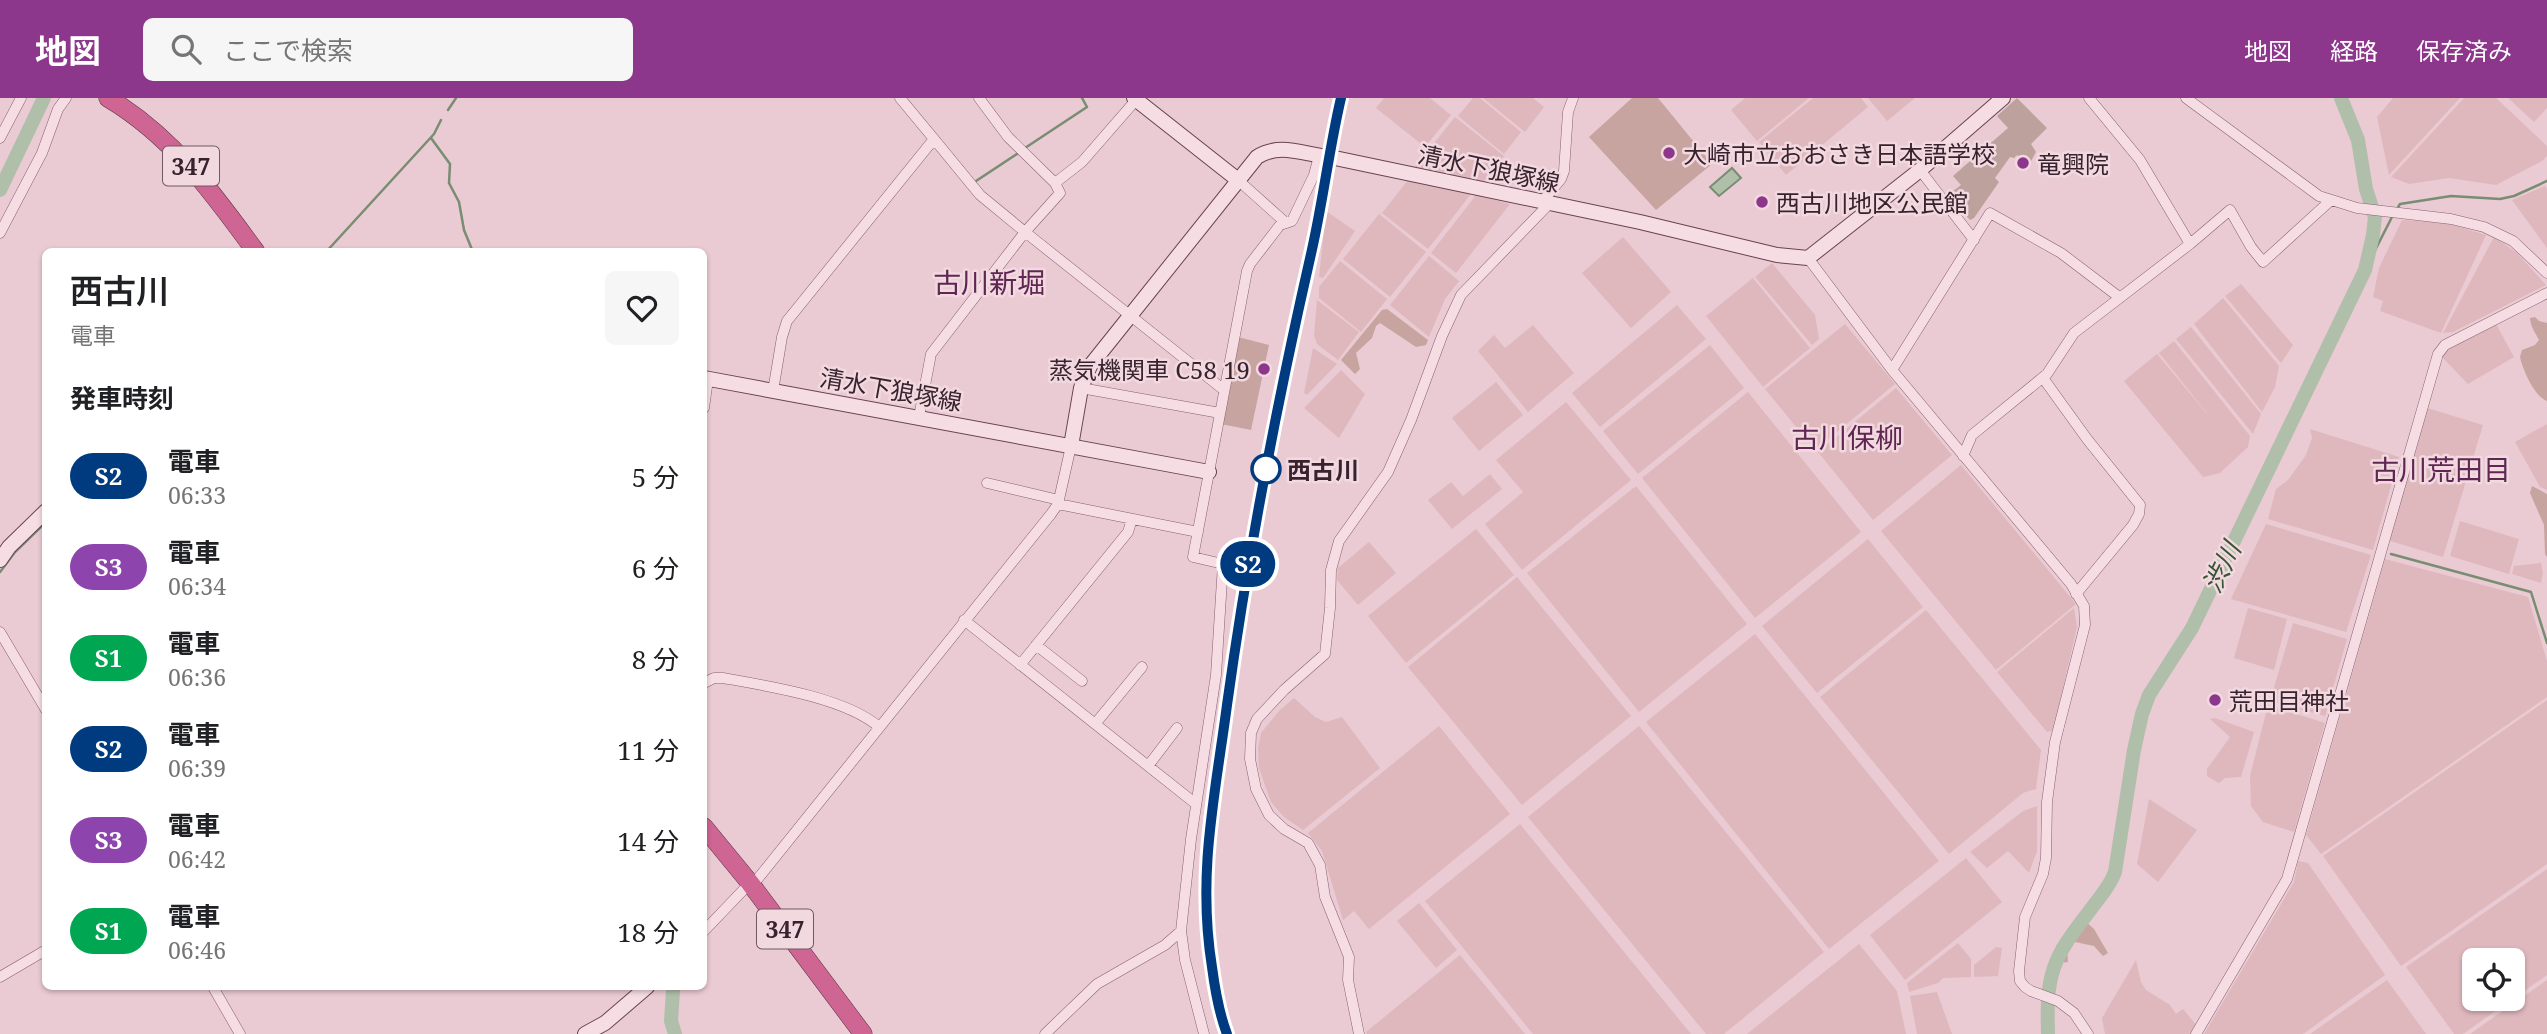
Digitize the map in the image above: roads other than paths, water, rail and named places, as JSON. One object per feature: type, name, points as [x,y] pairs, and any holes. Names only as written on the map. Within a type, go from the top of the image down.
[{"type":"highway","name":"347","points":[[108,98],[137,117],[182,156],[253,248]]},
{"type":"highway","name":"347","points":[[707,831],[750,883],[863,1034]]},
{"type":"main road","points":[[1808,258],[1920,170],[2003,98]]},
{"type":"main road","points":[[1135,99],[1238,180]]},
{"type":"main road","name":"清水下狼塚線","points":[[1071,446],[1081,388],[1090,366],[1257,157],[1268,151],[1284,149],[1777,255],[1808,258]]},
{"type":"main road","name":"清水下狼塚線","points":[[707,378],[1209,472]]},
{"type":"main road","points":[[0,560],[9,547],[42,515]]},
{"type":"main road","points":[[585,1034],[605,1023],[644,990]]},
{"type":"street","points":[[0,138],[21,98]]},
{"type":"street","points":[[0,233],[42,153],[58,109],[66,98]]},
{"type":"street","points":[[900,98],[980,195],[1224,390]]},
{"type":"street","points":[[919,417],[931,354],[1025,232],[1060,193],[1055,183],[1021,151],[979,98]]},
{"type":"street","points":[[1359,1034],[1348,980],[1349,957],[1325,897],[1320,865],[1308,843],[1277,823],[1261,802],[1252,773],[1251,733],[1268,706],[1325,654],[1331,570],[1339,541],[1388,472],[1461,295],[1549,204],[1546,198],[1564,171],[1568,112],[1573,98]]},
{"type":"street","points":[[2089,98],[2140,160],[2190,244]]},
{"type":"street","points":[[2186,98],[2319,196],[2357,208],[2469,222],[2499,232],[2532,256],[2547,273]]},
{"type":"street","points":[[1055,183],[1082,162],[1135,99]]},
{"type":"street","points":[[773,391],[787,321],[934,139]]},
{"type":"street","points":[[1204,1034],[1185,960],[1181,931],[1196,804],[1216,675],[1223,564],[1193,557],[1250,264],[1280,225],[1292,221],[1314,175],[1318,156]]},
{"type":"street","points":[[1920,170],[1974,240]]},
{"type":"street","points":[[1238,180],[1286,223]]},
{"type":"street","points":[[1963,456],[1972,435],[2043,378],[2074,333],[2230,210],[2263,262],[2330,201]]},
{"type":"street","points":[[1892,370],[1990,213],[2061,253],[2119,297]]},
{"type":"street","points":[[1808,258],[1892,370],[2071,584],[2084,606],[2085,625],[2056,742],[2043,874],[2025,917],[2020,981],[2031,991],[2058,1001],[2074,1013],[2088,1034]]},
{"type":"street","points":[[2196,1034],[2287,879],[2438,354],[2445,345],[2547,293]]},
{"type":"street","points":[[2043,378],[2140,505],[2133,525],[2076,594]]},
{"type":"street","points":[[1081,388],[1220,413]]},
{"type":"street","points":[[707,927],[750,883],[756,881],[1058,502],[1071,446]]},
{"type":"street","points":[[987,483],[1058,502],[1198,532]]},
{"type":"street","points":[[1020,665],[1128,532],[1132,519]]},
{"type":"street","points":[[964,620],[1196,804]]},
{"type":"street","points":[[0,632],[42,703]]},
{"type":"street","points":[[1036,645],[1082,681]]},
{"type":"street","points":[[1095,724],[1142,667]]},
{"type":"street","points":[[707,680],[723,678],[849,707],[879,727]]},
{"type":"street","points":[[1148,766],[1177,728]]},
{"type":"street","points":[[1045,1034],[1097,984],[1165,945],[1181,931]]},
{"type":"street","points":[[0,977],[42,952]]},
{"type":"street","points":[[215,990],[240,1034]]},
{"type":"waterway","points":[[0,190],[44,98]]},
{"type":"waterway","points":[[448,110],[456,98]]},
{"type":"waterway","points":[[1025,148],[1087,107],[1082,98]]},
{"type":"waterway","name":"渋川","points":[[2048,1034],[2048,996],[2054,968],[2066,943],[2107,888],[2115,872],[2134,750],[2149,695],[2192,628],[2365,270],[2375,217],[2366,189],[2358,140],[2341,98]]},
{"type":"waterway","points":[[330,248],[434,134],[441,120]]},
{"type":"waterway","points":[[431,138],[450,164],[449,183],[459,202],[464,230],[471,248]]},
{"type":"waterway","points":[[973,183],[1020,152]]},
{"type":"waterway","points":[[2397,209],[2400,204],[2451,196],[2500,199],[2514,196],[2547,181]]},
{"type":"waterway","points":[[2365,270],[2393,215]]},
{"type":"waterway","points":[[0,572],[15,552],[42,526]]},
{"type":"waterway","points":[[2391,554],[2531,592],[2547,643]]},
{"type":"waterway","points":[[673,991],[671,1021],[675,1034]]},
{"type":"railway","points":[[1227,1034],[1216,993],[1208,934],[1209,838],[1256,530],[1342,98]]},
{"type":"train","name":"S2","points":[[1227,1034],[1215,992],[1205,902],[1212,798],[1244,585],[1289,350],[1317,230],[1341,98]]},
{"type":"place","name":"大崎市立おおさき日本語学校","points":[[1669,153]]},
{"type":"place","name":"竜興院","points":[[2023,163]]},
{"type":"place","name":"西古川地区公民館","points":[[1762,202]]},
{"type":"place","name":"蒸気機関車 C58 19","points":[[1264,369]]},
{"type":"place","name":"西古川","points":[[1266,469]]},
{"type":"place","name":"荒田目神社","points":[[2215,700]]},
{"type":"district","name":"古川新堀","points":[[989,282]]},
{"type":"district","name":"古川保柳","points":[[1847,437]]},
{"type":"district","name":"古川荒田目","points":[[2441,469]]}]
